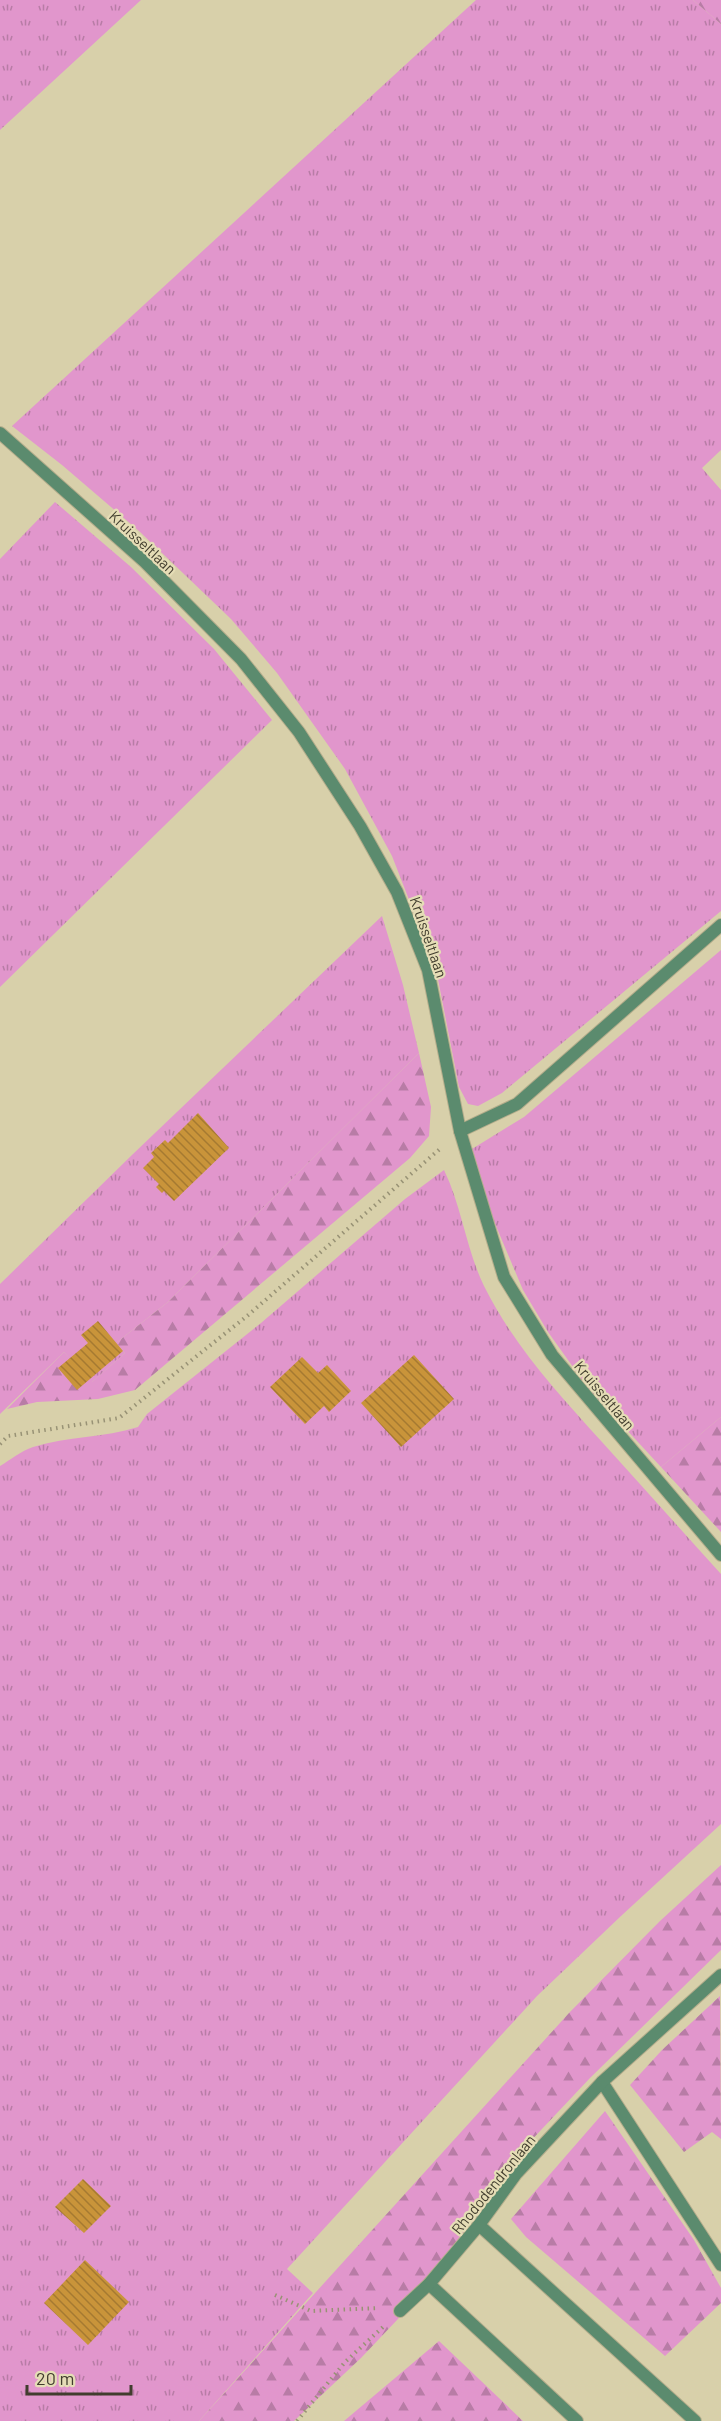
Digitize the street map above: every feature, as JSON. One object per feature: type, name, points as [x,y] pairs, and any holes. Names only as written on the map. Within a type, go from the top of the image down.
[{"type":"street","name":"Kruisseltlaan","points":[[0,434],[145,562],[241,659],[299,732],[360,826],[397,891],[428,970],[460,1131],[504,1277],[552,1355],[721,1555]]},
{"type":"street","points":[[460,1131],[517,1104],[721,925]]},
{"type":"street","name":"Rhododendronlaan","points":[[402,2309],[429,2284],[479,2226],[516,2174],[602,2082],[721,1975]]},
{"type":"street","points":[[602,2082],[721,2265]]},
{"type":"street","points":[[479,2226],[695,2421]]},
{"type":"street","points":[[429,2284],[578,2421]]},
{"type":"path","points":[[0,1444],[8,1436],[119,1418],[247,1316],[460,1131]]},
{"type":"path","points":[[275,2295],[311,2311],[402,2309]]},
{"type":"path","points":[[297,2421],[345,2362],[402,2309]]},
{"type":"green space","points":[[0,0],[141,0],[0,130]]},
{"type":"green space","points":[[476,0],[693,0],[721,24],[721,450],[702,468],[721,490],[721,911],[502,1093],[478,1106],[468,1104],[459,1087],[436,969],[392,856],[345,769],[277,673],[231,619],[139,531],[62,465],[12,426]]},
{"type":"green space","points":[[693,0],[721,0],[721,24]]},
{"type":"green space","points":[[55,502],[131,567],[214,649],[272,720],[0,987],[0,559]]},
{"type":"green space","points":[[382,916],[403,985],[419,1053],[168,1302],[116,1343],[125,1353],[91,1383],[64,1352],[0,1414],[0,1284]]},
{"type":"green space","points":[[721,950],[721,1417],[661,1467],[588,1388],[548,1332],[523,1290],[488,1207],[472,1149],[524,1117]]},
{"type":"green space","points":[[419,1053],[431,1107],[429,1136],[410,1158],[135,1390],[98,1399],[37,1402],[7,1409],[64,1352],[92,1382],[125,1353],[116,1343],[168,1302]]},
{"type":"green space","points":[[444,1170],[478,1272],[509,1329],[553,1387],[721,1574],[721,1824],[537,1996],[287,2269],[313,2293],[199,2421],[0,2421],[0,1466],[20,1453],[46,1443],[138,1427],[147,1414],[261,1323],[405,1199]]},
{"type":"green space","points":[[721,1417],[721,1532],[661,1467]]},
{"type":"green space","points":[[721,1865],[721,1950],[590,2078],[525,2147],[415,2301],[361,2358],[294,2421],[199,2421],[569,2013],[660,1921]]},
{"type":"green space","points":[[720,1996],[721,2139],[712,2132],[684,2152],[630,2085],[662,2050]]},
{"type":"green space","points":[[605,2111],[694,2240],[721,2288],[721,2303],[665,2356],[526,2237],[511,2219]]},
{"type":"green space","points":[[439,2341],[523,2421],[344,2421]]},
{"type":"building","points":[[198,1113],[229,1148],[174,1201],[156,1187],[159,1184],[143,1168],[154,1157],[151,1153],[165,1140],[168,1143]]},
{"type":"building","points":[[98,1321],[123,1351],[77,1390],[58,1368],[88,1343],[81,1335]]},
{"type":"building","points":[[414,1355],[454,1399],[401,1447],[361,1403]]},
{"type":"building","points":[[302,1357],[318,1373],[327,1365],[351,1391],[329,1412],[324,1406],[305,1424],[270,1387]]},
{"type":"building","points":[[83,2179],[111,2206],[84,2233],[55,2207]]},
{"type":"building","points":[[85,2260],[129,2302],[88,2345],[44,2303]]}]
